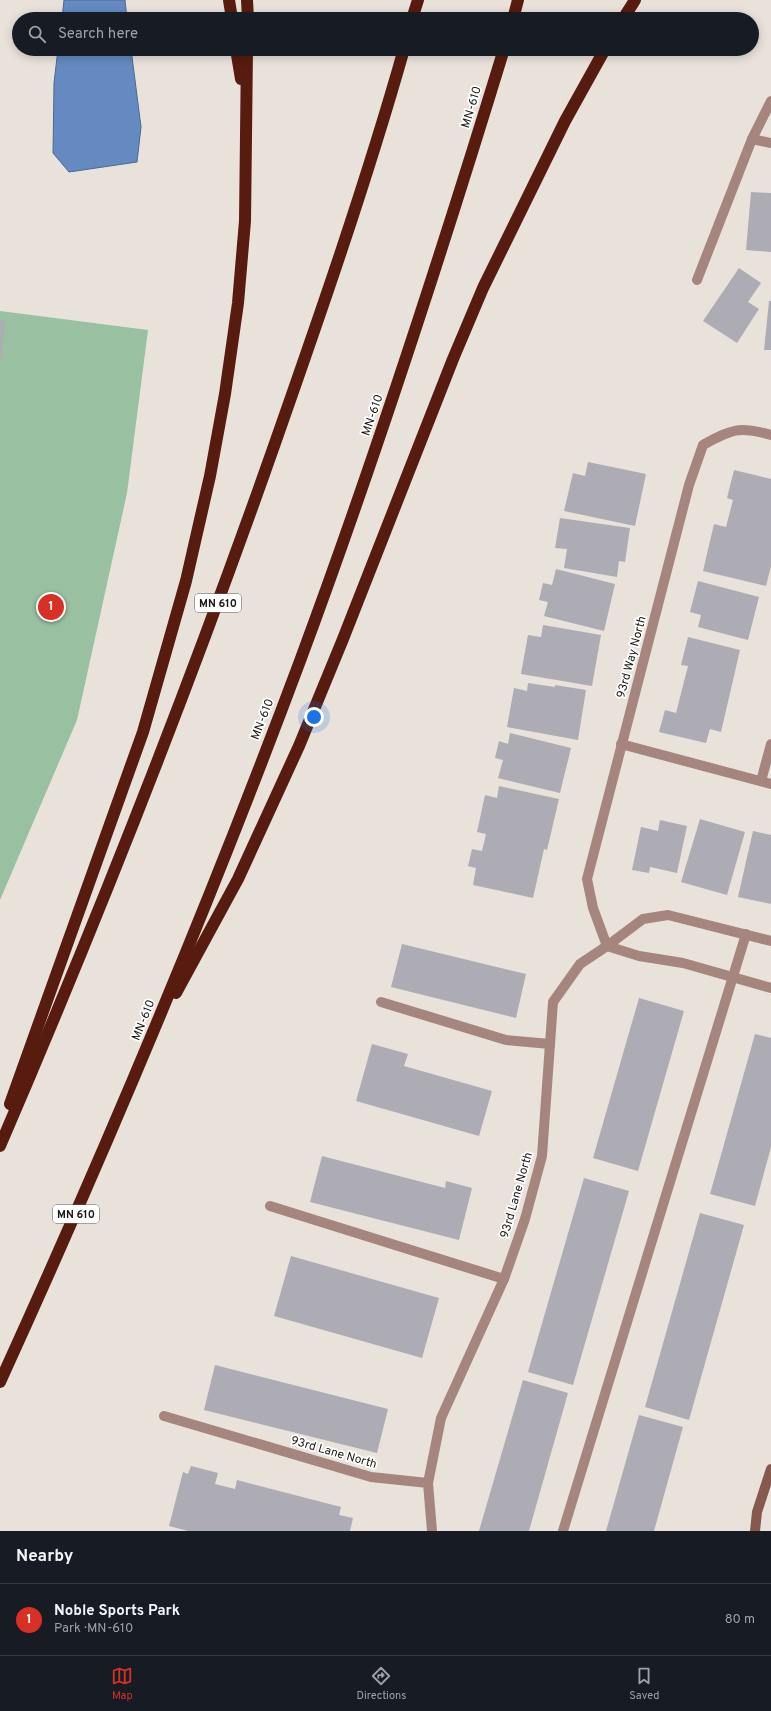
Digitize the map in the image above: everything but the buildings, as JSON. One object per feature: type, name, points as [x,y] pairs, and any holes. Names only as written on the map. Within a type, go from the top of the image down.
[{"type":"highway","points":[[229,0],[231,12]]},
{"type":"highway","points":[[247,0],[248,12]]},
{"type":"highway","points":[[414,12],[418,0]]},
{"type":"highway","points":[[515,12],[518,0]]},
{"type":"highway","points":[[627,12],[635,0]]},
{"type":"highway","points":[[237,56],[246,106]]},
{"type":"highway","points":[[0,1132],[142,732],[186,581],[210,476],[225,394],[238,303],[245,221],[247,56]]},
{"type":"highway","name":"MN 610","points":[[0,1146],[60,1006],[193,671],[298,378],[350,221],[402,56]]},
{"type":"highway","name":"MN-610","points":[[0,1382],[57,1257],[148,1044],[223,860],[300,661],[410,346],[502,56]]},
{"type":"highway","points":[[148,1044],[238,879],[299,746],[450,366],[483,288],[524,200],[564,121],[601,56]]},
{"type":"street","points":[[697,280],[752,139],[771,100]]},
{"type":"street","points":[[752,139],[771,143]]},
{"type":"street","name":"93rd Way North","points":[[607,946],[593,908],[587,879],[621,744],[690,485],[703,445],[728,431],[750,429],[771,435]]},
{"type":"street","points":[[621,744],[771,784]]},
{"type":"street","points":[[761,781],[771,744]]},
{"type":"street","name":"93rd Lane North","points":[[164,1416],[371,1477],[428,1483],[441,1418],[504,1280],[525,1219],[542,1156],[554,1002],[580,964],[643,919],[668,915],[771,941]]},
{"type":"street","points":[[563,1531],[746,934]]},
{"type":"street","points":[[607,946],[639,956],[683,963],[771,988]]},
{"type":"street","points":[[381,1002],[506,1040],[550,1044]]},
{"type":"street","points":[[270,1206],[504,1280]]},
{"type":"street","points":[[755,1531],[757,1512],[771,1469]]},
{"type":"street","points":[[428,1483],[432,1531]]},
{"type":"green space","points":[[0,311],[148,330],[127,493],[77,720],[0,900]]},
{"type":"water","points":[[64,0],[125,0],[126,12],[63,12]]},
{"type":"water","points":[[57,56],[132,56],[141,127],[137,162],[69,172],[53,153],[54,83]]},
{"type":"place","name":"Noble Sports Park","points":[[51,607]]}]
